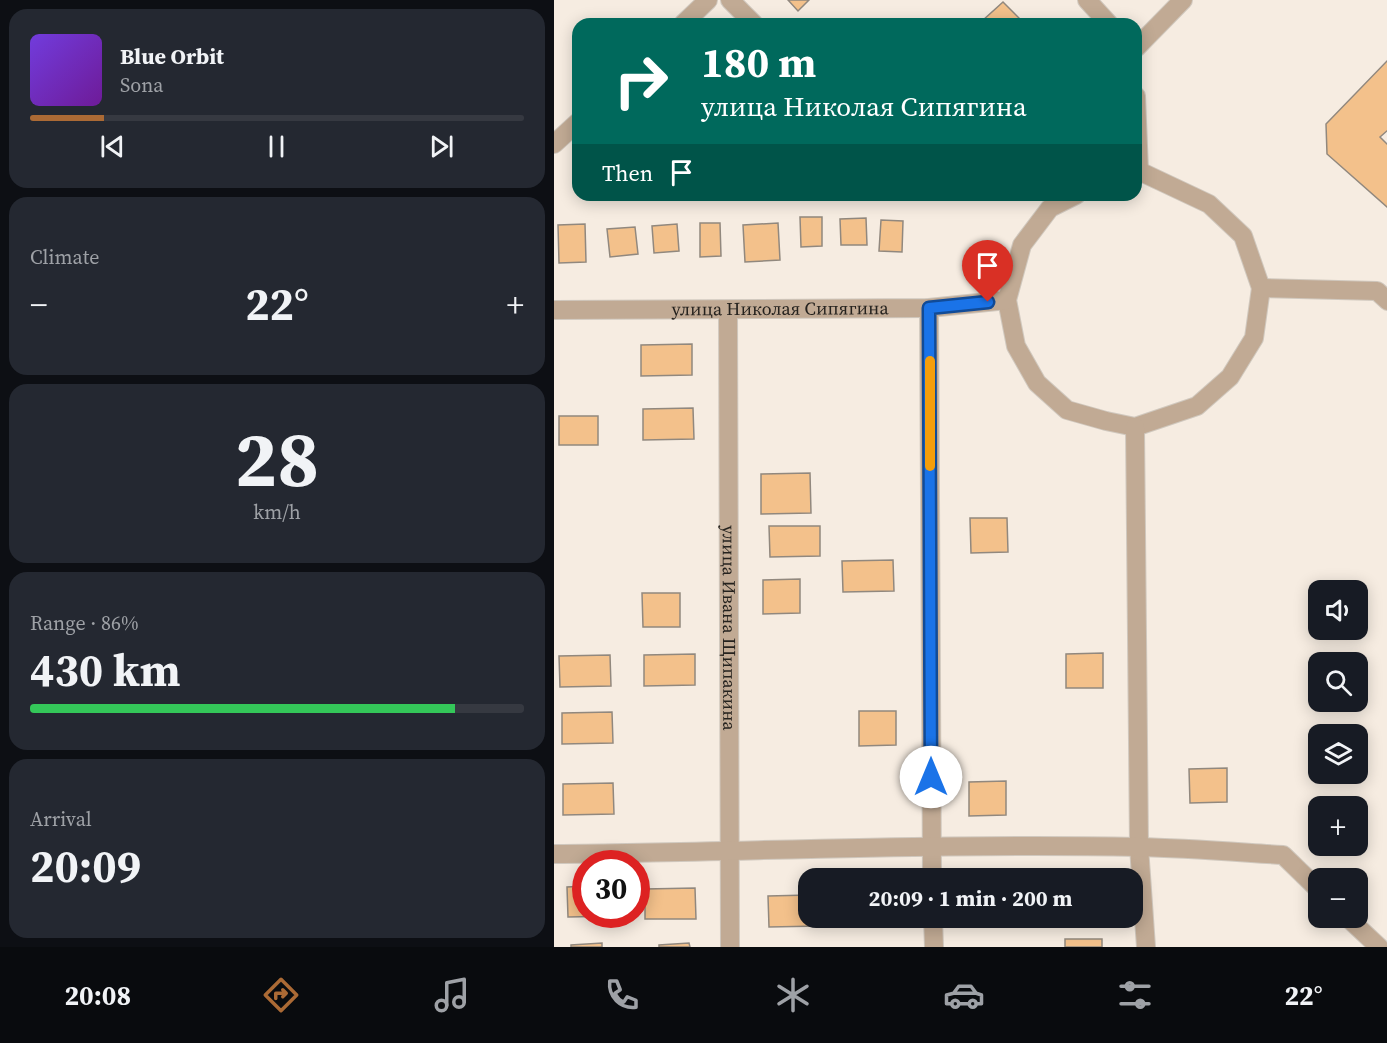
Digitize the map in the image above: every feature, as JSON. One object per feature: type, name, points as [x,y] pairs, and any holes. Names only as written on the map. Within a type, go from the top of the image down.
[{"type":"street","points":[[689,18],[708,0]]},
{"type":"street","points":[[730,0],[748,18]]},
{"type":"street","points":[[1086,0],[1103,18]]},
{"type":"street","points":[[1142,42],[1183,0]]},
{"type":"street","points":[[554,144],[572,128]]},
{"type":"street","points":[[1064,201],[1050,208],[1022,245],[1007,300],[1016,346],[1037,383],[1067,410],[1135,427],[1197,406],[1230,377],[1254,338],[1261,288],[1242,236],[1209,204],[1142,174]]},
{"type":"street","points":[[1261,288],[1384,291]]},
{"type":"street","name":"улица Николая Сипягина","points":[[554,310],[929,308],[1007,300]]},
{"type":"street","points":[[929,308],[932,868]]},
{"type":"street","name":"улица Ивана Щипакина","points":[[728,310],[730,947]]},
{"type":"street","points":[[1135,427],[1139,847],[1146,947]]},
{"type":"street","points":[[554,854],[931,847],[1139,847],[1283,855],[1308,879]]},
{"type":"street","points":[[933,928],[934,947]]},
{"type":"street","points":[[1359,928],[1379,947]]},
{"type":"building","points":[[788,0],[809,0],[798,11]]},
{"type":"building","points":[[1003,2],[1019,18],[985,18]]},
{"type":"building","points":[[1388,60],[1388,130],[1380,137],[1388,145],[1388,208],[1327,154],[1326,124]]},
{"type":"building","points":[[800,217],[822,217],[822,246],[801,247]]},
{"type":"building","points":[[866,218],[867,245],[841,245],[840,219]]},
{"type":"building","points":[[881,220],[903,221],[902,252],[879,251]]},
{"type":"building","points":[[700,223],[720,223],[721,256],[700,257]]},
{"type":"building","points":[[778,223],[780,260],[745,262],[743,225]]},
{"type":"building","points":[[585,224],[586,262],[559,263],[558,225]]},
{"type":"building","points":[[677,224],[679,251],[654,253],[652,226]]},
{"type":"building","points":[[635,227],[638,254],[610,257],[607,229]]},
{"type":"building","points":[[692,344],[692,375],[641,376],[641,345]]},
{"type":"building","points":[[693,408],[694,439],[643,440],[643,409]]},
{"type":"building","points":[[559,416],[598,416],[598,445],[559,445]]},
{"type":"building","points":[[810,473],[811,513],[761,514],[761,474]]},
{"type":"building","points":[[970,518],[1007,518],[1008,552],[971,553]]},
{"type":"building","points":[[769,526],[820,526],[820,556],[770,557]]},
{"type":"building","points":[[893,560],[894,591],[843,592],[842,561]]},
{"type":"building","points":[[800,579],[800,613],[763,614],[763,580]]},
{"type":"building","points":[[642,593],[680,593],[680,627],[643,627]]},
{"type":"building","points":[[1103,653],[1103,688],[1066,688],[1066,654]]},
{"type":"building","points":[[695,654],[695,685],[644,686],[644,655]]},
{"type":"building","points":[[610,655],[611,686],[560,687],[559,656]]},
{"type":"building","points":[[859,711],[896,711],[896,745],[859,746]]},
{"type":"building","points":[[612,712],[613,743],[562,744],[562,713]]},
{"type":"building","points":[[1227,768],[1227,802],[1190,803],[1189,769]]},
{"type":"building","points":[[1006,781],[1006,815],[969,816],[969,782]]},
{"type":"building","points":[[613,783],[614,814],[563,815],[563,784]]},
{"type":"building","points":[[567,887],[572,887],[572,917],[568,917]]},
{"type":"building","points":[[695,888],[696,919],[650,919],[650,889]]},
{"type":"building","points":[[798,895],[798,926],[769,927],[768,896]]},
{"type":"building","points":[[1065,939],[1102,939],[1102,947],[1065,947]]},
{"type":"building","points":[[602,943],[602,947],[571,947],[571,945]]},
{"type":"building","points":[[689,943],[690,947],[659,947],[659,945]]},
{"type":"slow traffic","points":[[930,361],[930,466]]},
{"type":"route","points":[[931,777],[929,308],[988,302]]}]
